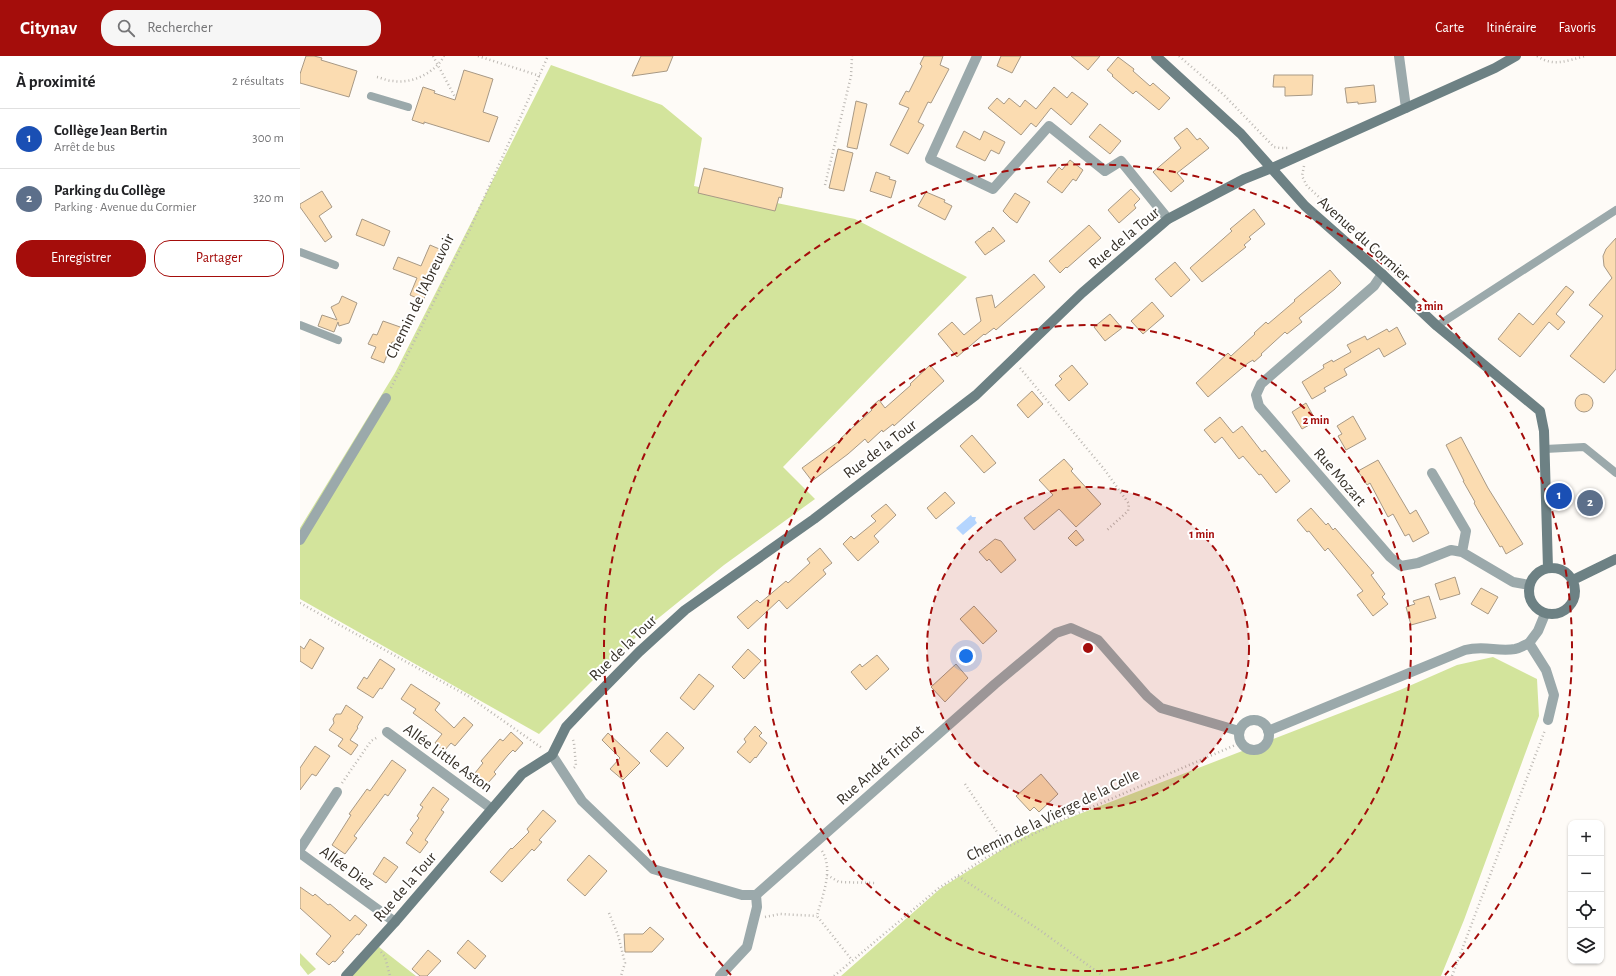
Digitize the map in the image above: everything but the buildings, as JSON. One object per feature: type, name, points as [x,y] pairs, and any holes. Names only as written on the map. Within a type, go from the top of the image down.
[{"type":"street","points":[[977,56],[930,159],[993,189],[1049,126],[1105,171],[1121,161],[1168,219]]},
{"type":"street","name":"Avenue du Cormier","points":[[1156,56],[1241,134],[1301,203],[1382,274],[1437,326],[1540,411],[1544,431],[1545,449],[1548,568]]},
{"type":"street","points":[[1399,56],[1406,108]]},
{"type":"street","name":"Rue de la Tour","points":[[346,976],[395,922],[522,774],[552,755],[566,727],[639,652],[685,610],[814,519],[976,395],[1082,293],[1168,219],[1244,179],[1272,168],[1495,68],[1516,56]]},
{"type":"street","name":"Rue Mozart","points":[[1382,274],[1374,286],[1261,384],[1256,395],[1259,406],[1390,557],[1401,566],[1418,563],[1451,550],[1462,552]]},
{"type":"street","points":[[300,540],[386,398]]},
{"type":"street","points":[[1432,473],[1466,531],[1462,552],[1513,582],[1529,585]]},
{"type":"street","points":[[1573,580],[1616,559]]},
{"type":"street","points":[[1548,568],[1563,570],[1573,580],[1575,596],[1567,609],[1560,613],[1545,614],[1534,605],[1530,599],[1529,585],[1537,574],[1548,568]]},
{"type":"street","points":[[1268,731],[1465,650],[1486,647],[1516,649],[1529,643],[1538,631],[1545,614]]},
{"type":"street","name":"Rue André Trichot","points":[[756,895],[995,684],[1056,633],[1063,630],[1071,628],[1098,640],[1147,696],[1161,708],[1239,731]]},
{"type":"street","points":[[1529,643],[1546,670],[1554,695],[1548,720]]},
{"type":"street","points":[[1251,720],[1262,722],[1268,731],[1268,741],[1266,745],[1257,750],[1248,749],[1240,742],[1239,731],[1245,722],[1251,720]]},
{"type":"street","name":"Allée Little Aston","points":[[387,732],[492,809]]},
{"type":"street","points":[[552,755],[582,801],[652,869],[742,895],[756,895],[757,907],[755,919],[747,947],[720,976]]},
{"type":"street","name":"Allée Diez","points":[[300,849],[337,792]]},
{"type":"street","name":"Allée Diez","points":[[300,853],[395,922]]},
{"type":"lane","points":[[371,96],[408,107]]},
{"type":"lane","points":[[1437,326],[1616,210]]},
{"type":"lane","points":[[300,252],[335,265]]},
{"type":"lane","points":[[300,325],[338,340]]},
{"type":"lane","points":[[1545,449],[1584,447],[1616,473]]},
{"type":"path","points":[[433,56],[455,97]]},
{"type":"path","points":[[377,77],[393,82],[418,78],[438,65],[444,56]]},
{"type":"path","points":[[478,56],[540,76]]},
{"type":"path","name":"Chemin de l'Abreuvoir","points":[[386,398],[470,229],[548,56]]},
{"type":"path","points":[[825,185],[851,76],[852,56]]},
{"type":"path","points":[[1179,56],[1224,95],[1274,147],[1293,147]]},
{"type":"path","points":[[1537,56],[1545,62],[1562,62],[1585,56]]},
{"type":"path","points":[[1304,164],[1302,176],[1307,186],[1392,266]]},
{"type":"path","points":[[1013,360],[1104,469],[1129,504],[1128,511],[1107,530]]},
{"type":"path","points":[[300,603],[468,696],[552,755]]},
{"type":"path","points":[[1452,976],[1548,720]]},
{"type":"path","points":[[566,727],[574,743],[576,766],[567,777]]},
{"type":"path","points":[[337,792],[371,741],[387,732]]},
{"type":"path","name":"Chemin de la Vierge de la Celle","points":[[834,976],[939,888],[987,857],[1067,818],[1240,742]]},
{"type":"path","points":[[965,784],[1007,847]]},
{"type":"path","points":[[817,842],[826,857],[827,875],[818,916]]},
{"type":"path","points":[[827,875],[839,882],[876,882]]},
{"type":"path","points":[[958,876],[1041,931],[1103,976]]},
{"type":"path","points":[[609,914],[618,935],[625,963],[622,976]]},
{"type":"path","points":[[755,919],[780,914],[818,916],[852,960]]},
{"type":"path","points":[[375,944],[385,957],[390,976]]},
{"type":"green space","points":[[551,65],[662,105],[702,138],[694,186],[855,219],[967,277],[783,467],[815,499],[724,565],[640,633],[539,734],[300,599],[300,528],[395,373]]},
{"type":"green space","points":[[1493,657],[1537,679],[1539,716],[1464,920],[1441,976],[841,976],[941,888],[1025,835],[1400,690],[1457,665]]},
{"type":"green space","points":[[379,947],[416,976],[352,976]]},
{"type":"green space","points":[[300,953],[316,969],[308,975],[300,965]]},
{"type":"water","points":[[971,515],[972,517],[976,517],[975,520],[977,523],[963,535],[956,528]]},
{"type":"place","name":"Collège Jean Bertin","points":[[1559,496]]},
{"type":"place","name":"Parking du Collège","points":[[1590,503]]}]
